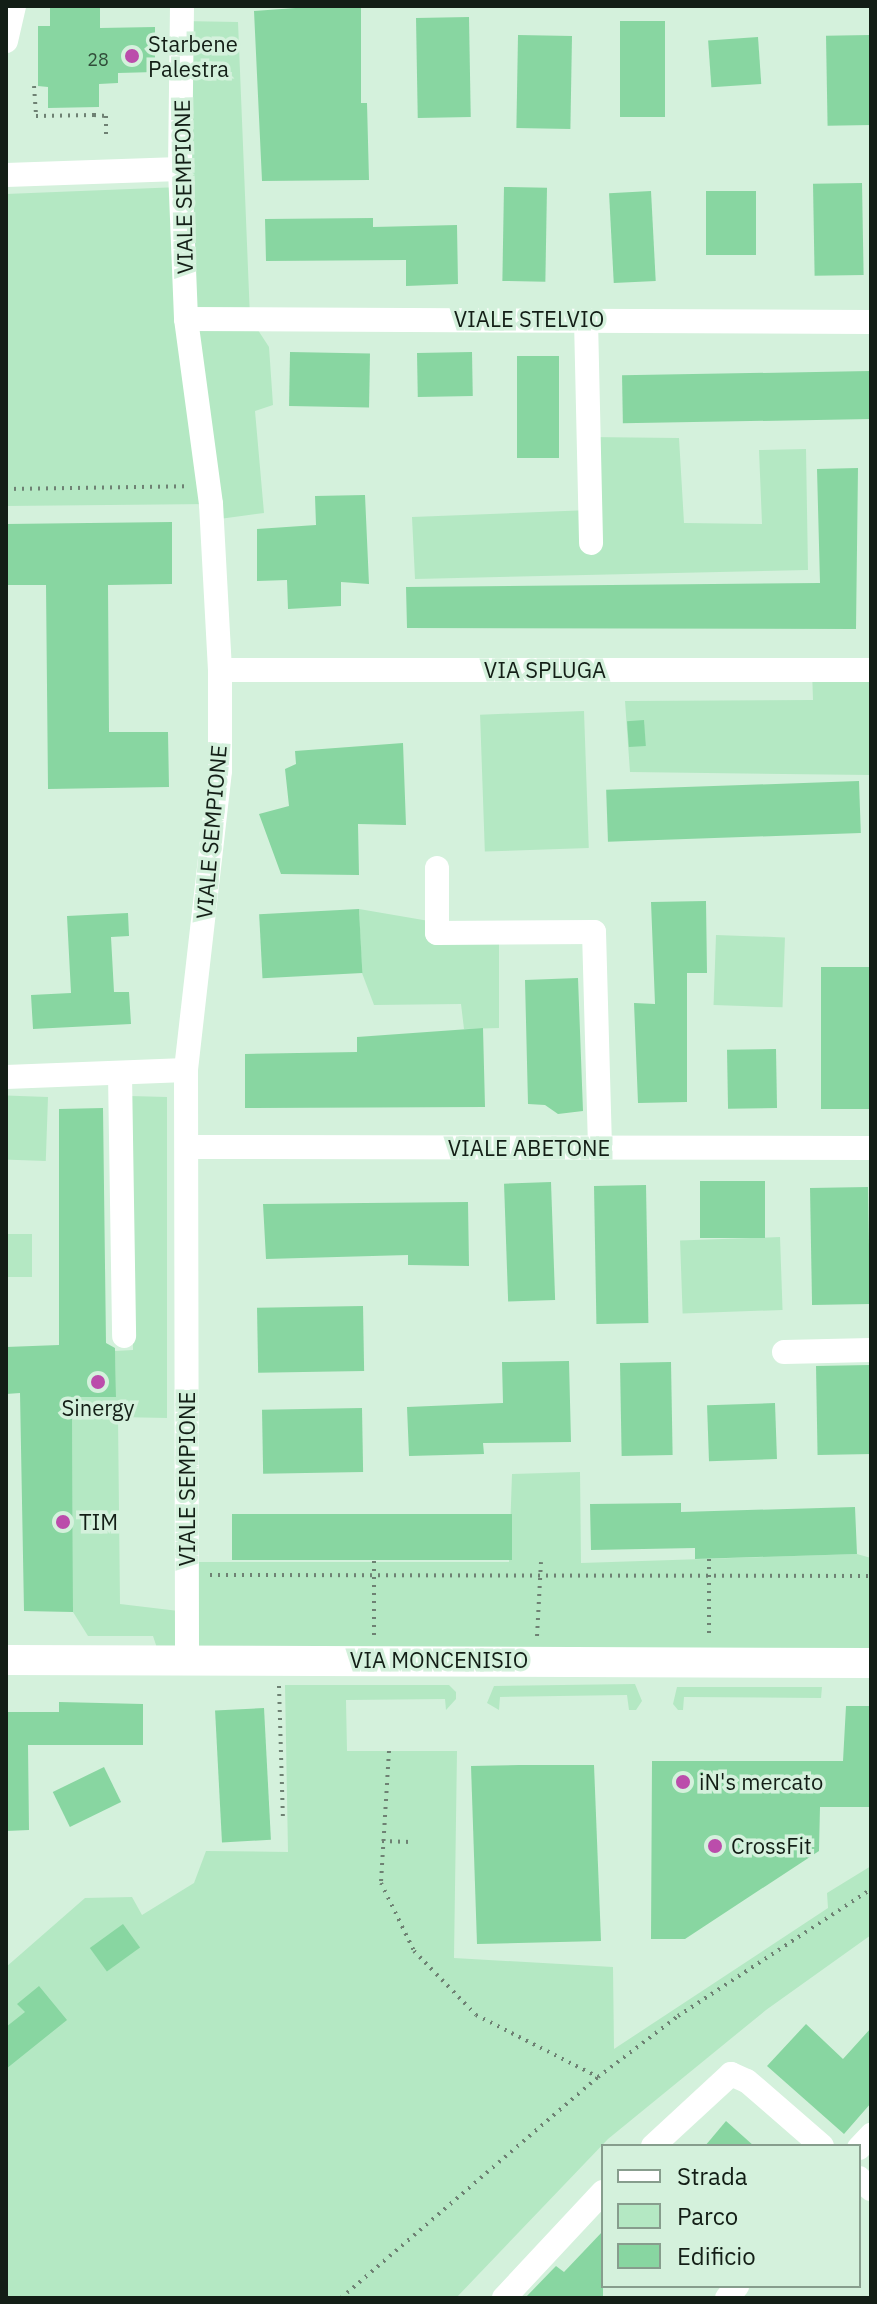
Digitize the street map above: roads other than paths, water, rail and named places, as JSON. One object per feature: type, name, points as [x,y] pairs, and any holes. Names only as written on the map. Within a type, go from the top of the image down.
[{"type":"main road","name":"VIA MONCENISIO","points":[[6,1660],[871,1663]]},
{"type":"street","points":[[6,41],[14,6]]},
{"type":"street","name":"VIALE SEMPIONE","points":[[182,6],[180,169],[186,319],[209,486],[220,670],[220,771],[186,1070],[187,1660]]},
{"type":"street","points":[[6,175],[180,169]]},
{"type":"street","name":"VIALE STELVIO","points":[[186,319],[871,322]]},
{"type":"street","points":[[586,320],[591,543]]},
{"type":"street","name":"VIA SPLUGA","points":[[220,670],[871,670]]},
{"type":"street","points":[[437,868],[437,933],[594,932],[600,1148]]},
{"type":"street","points":[[6,1077],[186,1070]]},
{"type":"street","points":[[120,1074],[124,1336]]},
{"type":"street","name":"VIALE ABETONE","points":[[187,1147],[871,1148]]},
{"type":"street","points":[[784,1352],[871,1350]]},
{"type":"street","points":[[655,2144],[731,2074],[747,2081],[820,2144]]},
{"type":"street","points":[[504,2298],[601,2194]]},
{"type":"place","name":"Starbene Palestra","points":[[132,56]]},
{"type":"place","name":"Sinergy","points":[[98,1382]]},
{"type":"place","name":"TIM","points":[[63,1522]]},
{"type":"place","name":"iN's mercato","points":[[683,1782]]},
{"type":"place","name":"CrossFit","points":[[715,1846]]}]
